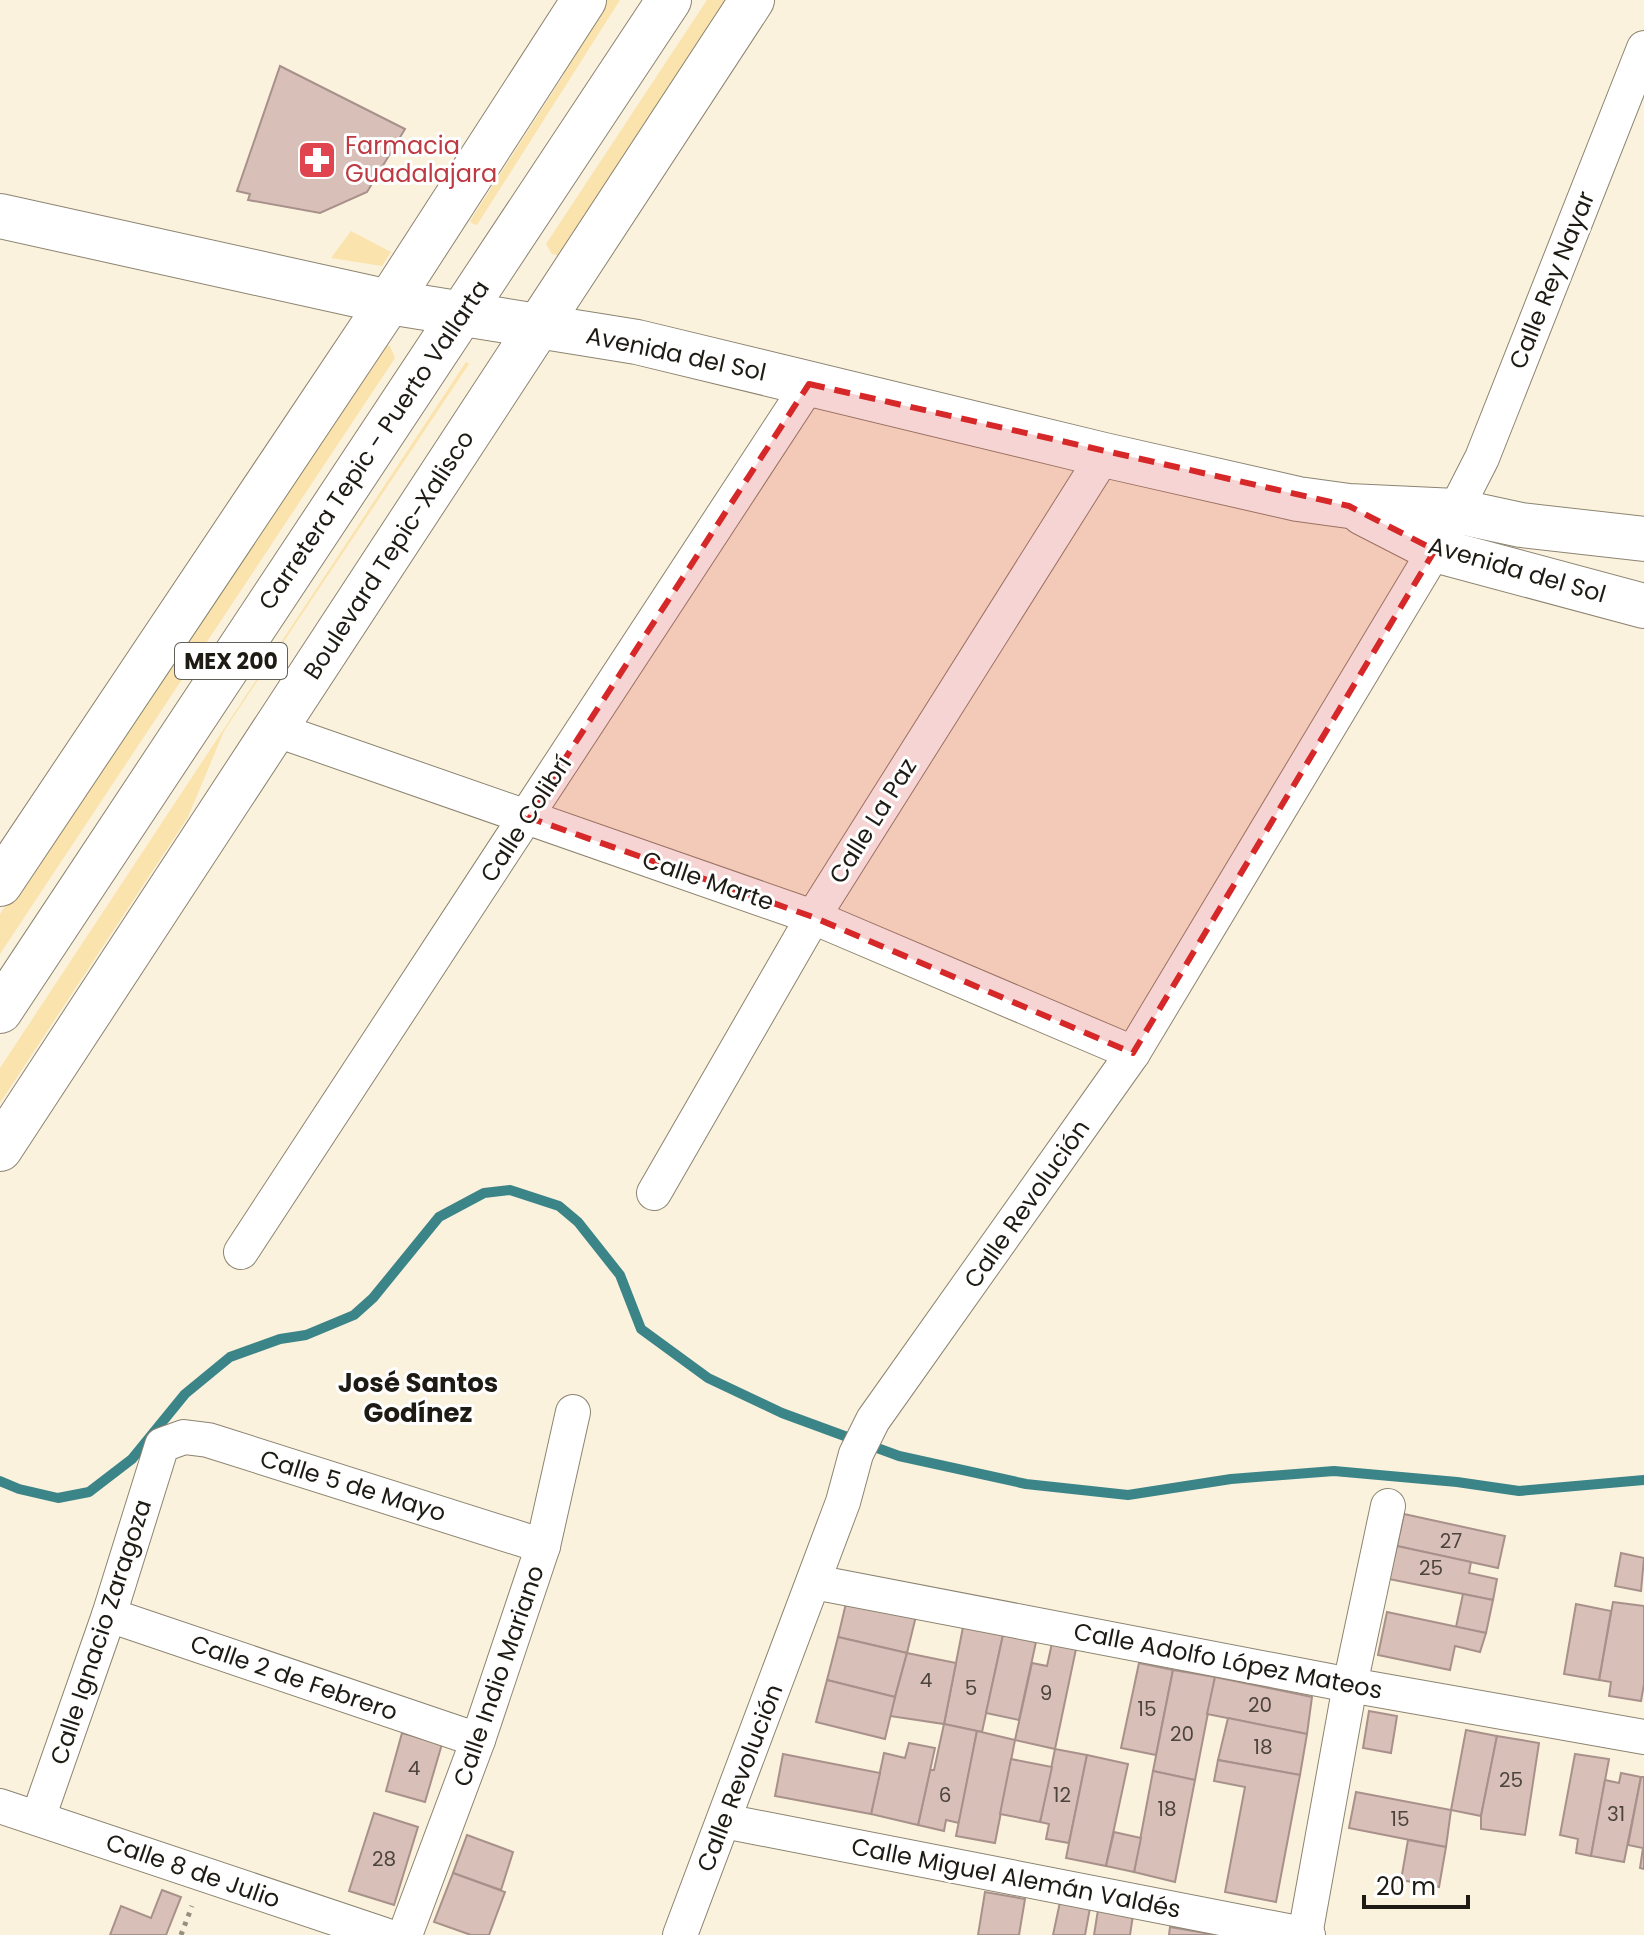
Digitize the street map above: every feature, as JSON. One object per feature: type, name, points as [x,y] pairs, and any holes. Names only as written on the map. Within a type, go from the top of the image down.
[{"type":"main road","name":"MEX 200","points":[[0,884],[389,302],[584,0]]},
{"type":"main road","name":"Carretera Tepic - Puerto Vallarta","points":[[0,1011],[669,0]]},
{"type":"main road","name":"Boulevard Tepic-Xalisco","points":[[0,1149],[752,0]]},
{"type":"main road","name":"Avenida del Sol","points":[[0,216],[389,302],[637,342],[1298,499],[1349,506],[1456,511],[1521,525],[1644,539]]},
{"type":"main road","name":"Avenida del Sol","points":[[1349,506],[1435,550],[1644,606]]},
{"type":"main road","points":[[1511,569],[1521,525]]},
{"type":"street","name":"Calle Rey Nayar","points":[[1456,511],[1482,458],[1644,48]]},
{"type":"street","name":"Calle Colibrí","points":[[241,1252],[809,384]]},
{"type":"street","name":"Calle La Paz","points":[[654,1193],[813,917],[1104,455]]},
{"type":"street","name":"Calle Revolución","points":[[680,1935],[814,1582],[843,1502],[856,1454],[873,1420],[1133,1053],[1456,511]]},
{"type":"street","name":"Calle Marte","points":[[274,729],[813,917],[1133,1053]]},
{"type":"street","name":"Calle Indio Mariano","points":[[405,1935],[478,1740],[543,1546],[573,1412]]},
{"type":"street","name":"Calle 5 de Mayo","points":[[162,1445],[184,1437],[208,1440],[543,1546]]},
{"type":"street","name":"Calle Ignacio Zaragoza","points":[[38,1818],[109,1615],[162,1445]]},
{"type":"street","points":[[1306,1935],[1350,1685],[1388,1506]]},
{"type":"street","name":"Calle Adolfo López Mateos","points":[[814,1582],[1350,1685],[1644,1737]]},
{"type":"street","name":"Calle 2 de Febrero","points":[[109,1615],[478,1740]]},
{"type":"street","name":"Calle 8 de Julio","points":[[0,1806],[385,1935]]},
{"type":"street","name":"Calle Miguel Alemán Valdés","points":[[724,1821],[1306,1935]]},
{"type":"highlighted area","points":[[809,384],[1349,506],[1435,550],[1133,1053],[813,917],[527,817]]},
{"type":"shaded area","points":[[597,0],[620,0],[477,225],[473,224],[470,221],[563,76],[574,35]]},
{"type":"shaded area","points":[[707,0],[735,0],[564,257],[552,254],[546,244]]},
{"type":"shaded area","points":[[351,231],[391,252],[382,266],[331,258]]},
{"type":"shaded area","points":[[377,343],[390,346],[395,358],[0,954],[0,914]]},
{"type":"shaded area","points":[[466,362],[469,364],[224,731],[188,817],[0,1103],[0,1068]]},
{"type":"building","name":"Farmacia Guadalajara","points":[[280,66],[405,129],[367,192],[320,213],[248,200],[250,194],[237,191]]},
{"type":"building","points":[[1404,1514],[1505,1536],[1498,1568],[1397,1546]]},
{"type":"building","points":[[1397,1546],[1471,1562],[1469,1573],[1497,1579],[1493,1600],[1389,1579]]},
{"type":"building","points":[[1621,1553],[1644,1558],[1641,1591],[1615,1586]]},
{"type":"building","points":[[1463,1594],[1493,1600],[1486,1633],[1456,1627]]},
{"type":"building","points":[[847,1599],[916,1616],[907,1653],[838,1637]]},
{"type":"building","points":[[1613,1602],[1644,1606],[1644,1684],[1641,1701],[1609,1696],[1611,1682],[1599,1680]]},
{"type":"building","points":[[1576,1604],[1611,1611],[1599,1680],[1564,1674]]},
{"type":"building","points":[[1387,1612],[1486,1633],[1480,1652],[1455,1646],[1450,1670],[1378,1655]]},
{"type":"building","points":[[963,1627],[1003,1635],[982,1732],[944,1724]]},
{"type":"building","points":[[1003,1635],[1036,1642],[1019,1720],[986,1713]]},
{"type":"building","points":[[838,1637],[907,1653],[895,1697],[827,1680]]},
{"type":"building","points":[[1052,1643],[1076,1649],[1055,1749],[1015,1740],[1032,1663],[1047,1666]]},
{"type":"building","points":[[907,1653],[956,1663],[944,1724],[890,1716]]},
{"type":"building","points":[[1139,1663],[1173,1670],[1156,1755],[1121,1748]]},
{"type":"building","points":[[1173,1670],[1215,1677],[1195,1780],[1153,1771]]},
{"type":"building","points":[[1215,1677],[1312,1697],[1307,1734],[1207,1714]]},
{"type":"building","points":[[827,1680],[895,1697],[885,1739],[816,1722]]},
{"type":"building","points":[[1369,1711],[1397,1716],[1391,1753],[1363,1748]]},
{"type":"building","points":[[1228,1718],[1307,1734],[1300,1775],[1218,1760]]},
{"type":"building","points":[[944,1724],[977,1731],[959,1823],[946,1820],[944,1831],[918,1825]]},
{"type":"building","points":[[1466,1730],[1497,1736],[1481,1816],[1451,1810]]},
{"type":"building","points":[[977,1731],[1015,1740],[995,1843],[956,1836]]},
{"type":"building","points":[[402,1733],[442,1744],[425,1802],[386,1791]]},
{"type":"building","points":[[1497,1736],[1539,1743],[1525,1835],[1481,1829]]},
{"type":"building","points":[[909,1743],[935,1748],[918,1825],[871,1814],[884,1753],[905,1758]]},
{"type":"building","points":[[1055,1749],[1087,1755],[1069,1843],[1046,1839],[1049,1824],[1040,1822]]},
{"type":"building","points":[[783,1754],[880,1773],[871,1814],[775,1796]]},
{"type":"building","points":[[1575,1754],[1609,1759],[1591,1856],[1576,1853],[1578,1839],[1560,1835]]},
{"type":"building","points":[[1087,1755],[1128,1764],[1106,1866],[1066,1858]]},
{"type":"building","points":[[1011,1759],[1052,1767],[1040,1822],[1000,1814]]},
{"type":"building","points":[[1218,1760],[1300,1775],[1276,1902],[1225,1892],[1245,1787],[1214,1781]]},
{"type":"building","points":[[1153,1771],[1195,1780],[1175,1882],[1134,1872]]},
{"type":"building","points":[[1621,1773],[1641,1777],[1624,1862],[1591,1856],[1605,1780],[1619,1783]]},
{"type":"building","points":[[1641,1777],[1644,1777],[1644,1869],[1640,1868],[1643,1848],[1628,1845]]},
{"type":"building","points":[[1356,1792],[1451,1810],[1446,1847],[1349,1828]]},
{"type":"building","points":[[374,1813],[418,1827],[394,1905],[349,1891]]},
{"type":"building","points":[[1114,1832],[1141,1838],[1134,1872],[1106,1866]]},
{"type":"building","points":[[467,1835],[513,1852],[501,1890],[453,1873]]},
{"type":"building","points":[[1408,1840],[1446,1847],[1439,1887],[1401,1880]]},
{"type":"building","points":[[453,1873],[505,1892],[489,1935],[471,1935],[434,1922]]},
{"type":"building","points":[[162,1890],[181,1897],[166,1935],[110,1935],[121,1906],[151,1918]]},
{"type":"building","points":[[985,1892],[1025,1899],[1019,1935],[978,1935]]},
{"type":"building","points":[[1060,1902],[1090,1908],[1085,1935],[1053,1935]]},
{"type":"building","points":[[1098,1910],[1133,1915],[1130,1935],[1094,1935]]},
{"type":"building","points":[[1170,1927],[1217,1935],[1169,1935]]},
{"type":"waterway","points":[[0,1481],[58,1498],[89,1492],[132,1459],[185,1394],[230,1357],[280,1339],[306,1335],[354,1315],[373,1298],[439,1217],[484,1193],[510,1190],[559,1206],[578,1222],[620,1275],[641,1329],[708,1378],[782,1413],[899,1456],[1026,1484],[1128,1495],[1231,1479],[1334,1471],[1519,1491],[1644,1480]]},
{"type":"place","name":"Farmacia Guadalajara","points":[[317,160]]},
{"type":"district","name":"José Santos Godínez","points":[[418,1398]]}]
